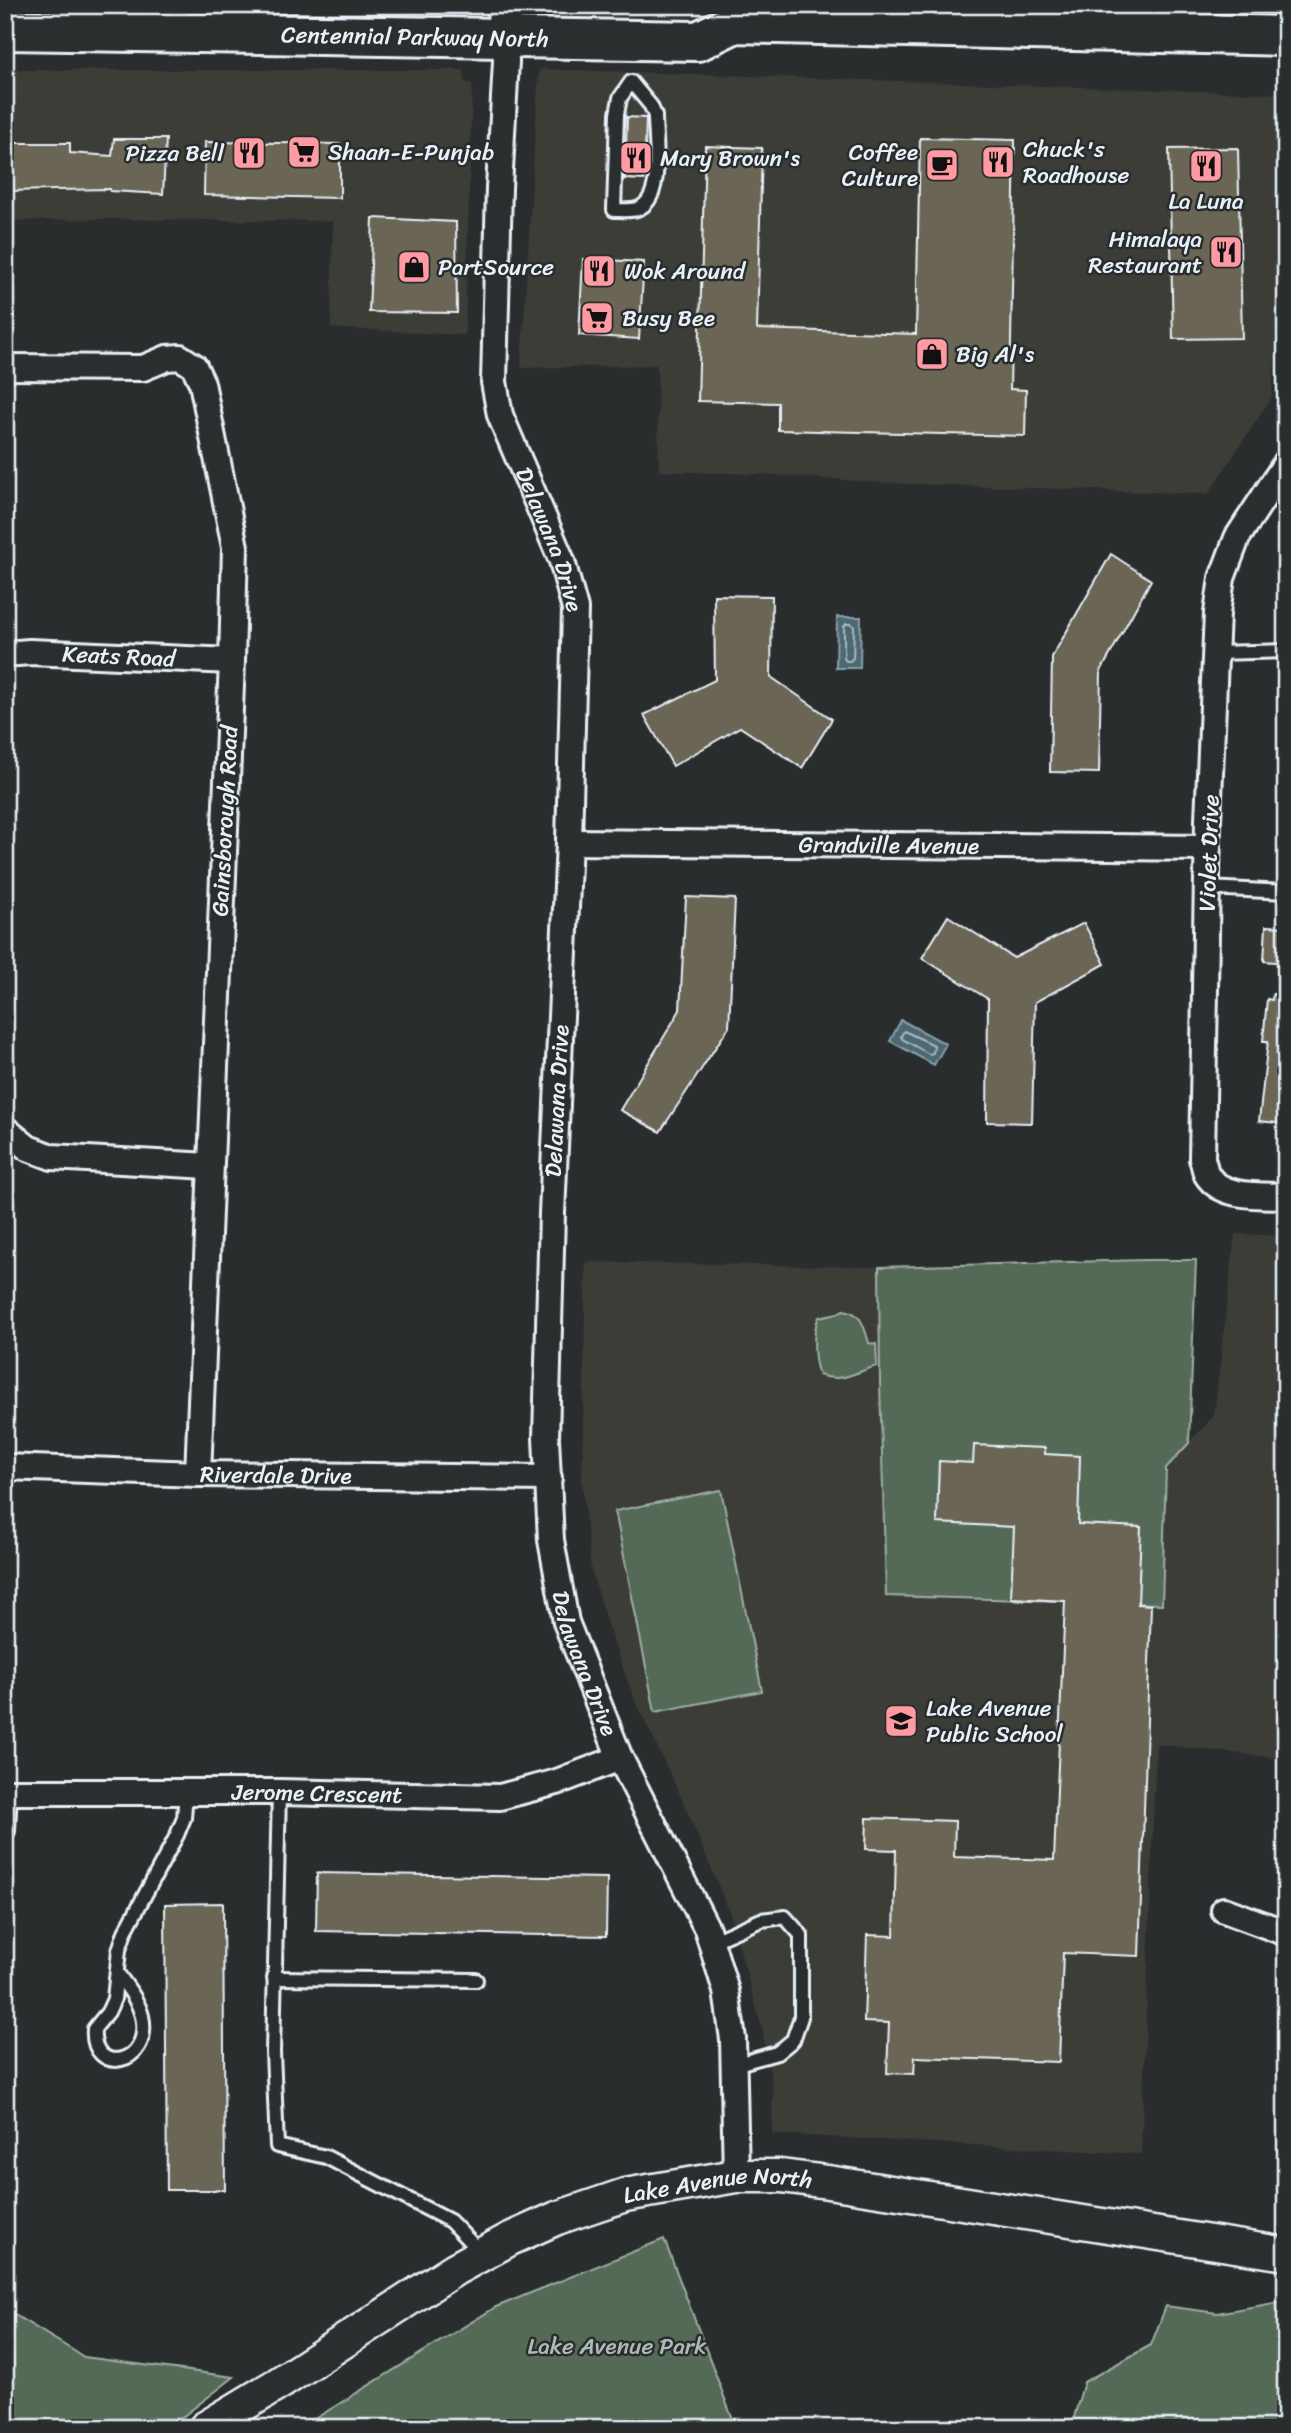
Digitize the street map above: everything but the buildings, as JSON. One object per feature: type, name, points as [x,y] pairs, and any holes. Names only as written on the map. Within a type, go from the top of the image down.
[{"type":"main road","name":"Centennial Parkway North","points":[[5,30],[200,32],[504,21],[698,41],[719,14],[800,20],[1286,36]]},
{"type":"street","name":"Delawana Drive","points":[[504,21],[506,61],[499,188],[494,382],[500,415],[562,561],[575,609],[569,842],[552,1213],[546,1438],[551,1540],[566,1622],[620,1758],[698,1910],[726,1991],[733,2039],[736,2176]]},
{"type":"street","name":"Gainsborough Road","points":[[5,367],[143,368],[167,358],[180,357],[194,366],[202,383],[235,547],[198,1474]]},
{"type":"street","name":"Violet Drive","points":[[1286,463],[1249,516],[1228,559],[1217,612],[1208,848],[1202,1159],[1208,1175],[1218,1186],[1241,1194],[1286,1196]]},
{"type":"street","name":"Keats Road","points":[[5,654],[30,652],[232,661]]},
{"type":"street","name":"Grandville Avenue","points":[[569,842],[1208,848]]},
{"type":"street","points":[[5,1129],[28,1149],[51,1157],[209,1166]]},
{"type":"street","name":"Riverdale Drive","points":[[5,1467],[198,1474],[549,1478]]},
{"type":"street","name":"Jerome Crescent","points":[[8,1792],[279,1792],[500,1797],[557,1782],[620,1758]]},
{"type":"street","points":[[1224,1910],[1286,1933]]},
{"type":"street","name":"Lake Avenue North","points":[[205,2428],[455,2269],[557,2218],[625,2195],[736,2176],[781,2176],[828,2182],[1286,2253]]},
{"type":"lane","points":[[170,5],[200,32]]},
{"type":"lane","points":[[631,82],[651,106],[655,116],[655,189],[649,200],[637,209],[614,210],[620,98],[631,82]]},
{"type":"lane","points":[[1217,653],[1286,651]]},
{"type":"lane","points":[[1208,888],[1286,892]]},
{"type":"lane","points":[[5,1836],[8,1831],[8,1792]]},
{"type":"lane","points":[[118,1973],[135,2000],[142,2018],[142,2040],[135,2054],[118,2061],[101,2054],[96,2047],[94,2029],[108,2012],[114,1999],[119,1950],[125,1931],[177,1835],[184,1818],[186,1792]]},
{"type":"lane","points":[[279,1792],[273,2052],[277,2146],[326,2157],[450,2221],[482,2254]]},
{"type":"lane","points":[[711,1942],[761,1920],[785,1917],[802,1935],[801,2017],[793,2040],[777,2053],[734,2065]]},
{"type":"lane","points":[[274,1978],[476,1980]]},
{"type":"shaded area","points":[[539,69],[1286,94],[1286,184],[1272,397],[1208,494],[889,483],[758,474],[659,471],[657,365],[521,368]]},
{"type":"shaded area","points":[[5,70],[464,70],[464,82],[472,84],[465,335],[331,328],[333,221],[5,221]]},
{"type":"shaded area","name":"Lake Avenue Public School","points":[[1235,1234],[1286,1236],[1286,1759],[1156,1744],[1141,2154],[772,2134],[773,2091],[762,2028],[729,1911],[684,1803],[634,1698],[608,1627],[591,1569],[582,1481],[586,1262],[879,1267],[880,1383],[1161,1604],[1166,1467],[1214,1416]]},
{"type":"green space","points":[[1196,1260],[1189,1443],[1166,1468],[1162,1604],[886,1596],[879,1267]]},
{"type":"green space","points":[[843,1310],[858,1317],[869,1343],[876,1344],[877,1366],[849,1376],[835,1378],[819,1375],[814,1346],[819,1317]]},
{"type":"green space","points":[[721,1490],[762,1691],[655,1712],[615,1511]]},
{"type":"green space","name":"Lake Avenue Park","points":[[664,2239],[736,2428],[300,2428],[496,2307]]},
{"type":"green space","points":[[1286,2301],[1286,2428],[1071,2428],[1084,2382],[1151,2345],[1166,2306],[1217,2313]]},
{"type":"green space","points":[[5,2309],[84,2357],[234,2377],[168,2428],[5,2428]]},
{"type":"water","points":[[837,617],[861,617],[860,668],[836,668]]},
{"type":"water","points":[[901,1020],[946,1044],[934,1065],[890,1041]]},
{"type":"place","name":"Shaan-E-Punjab","points":[[304,152]]},
{"type":"place","name":"Pizza Bell","points":[[249,153]]},
{"type":"place","name":"Mary Brown's","points":[[636,158]]},
{"type":"place","name":"Chuck's Roadhouse","points":[[998,162]]},
{"type":"place","name":"Coffee Culture","points":[[942,165]]},
{"type":"place","name":"La Luna","points":[[1206,166]]},
{"type":"place","name":"Himalaya Restaurant","points":[[1226,252]]},
{"type":"place","name":"PartSource","points":[[414,267]]},
{"type":"place","name":"Wok Around","points":[[599,271]]},
{"type":"place","name":"Busy Bee","points":[[597,318]]},
{"type":"place","name":"Big Al's","points":[[932,354]]},
{"type":"place","name":"Lake Avenue Public School","points":[[901,1721]]}]
